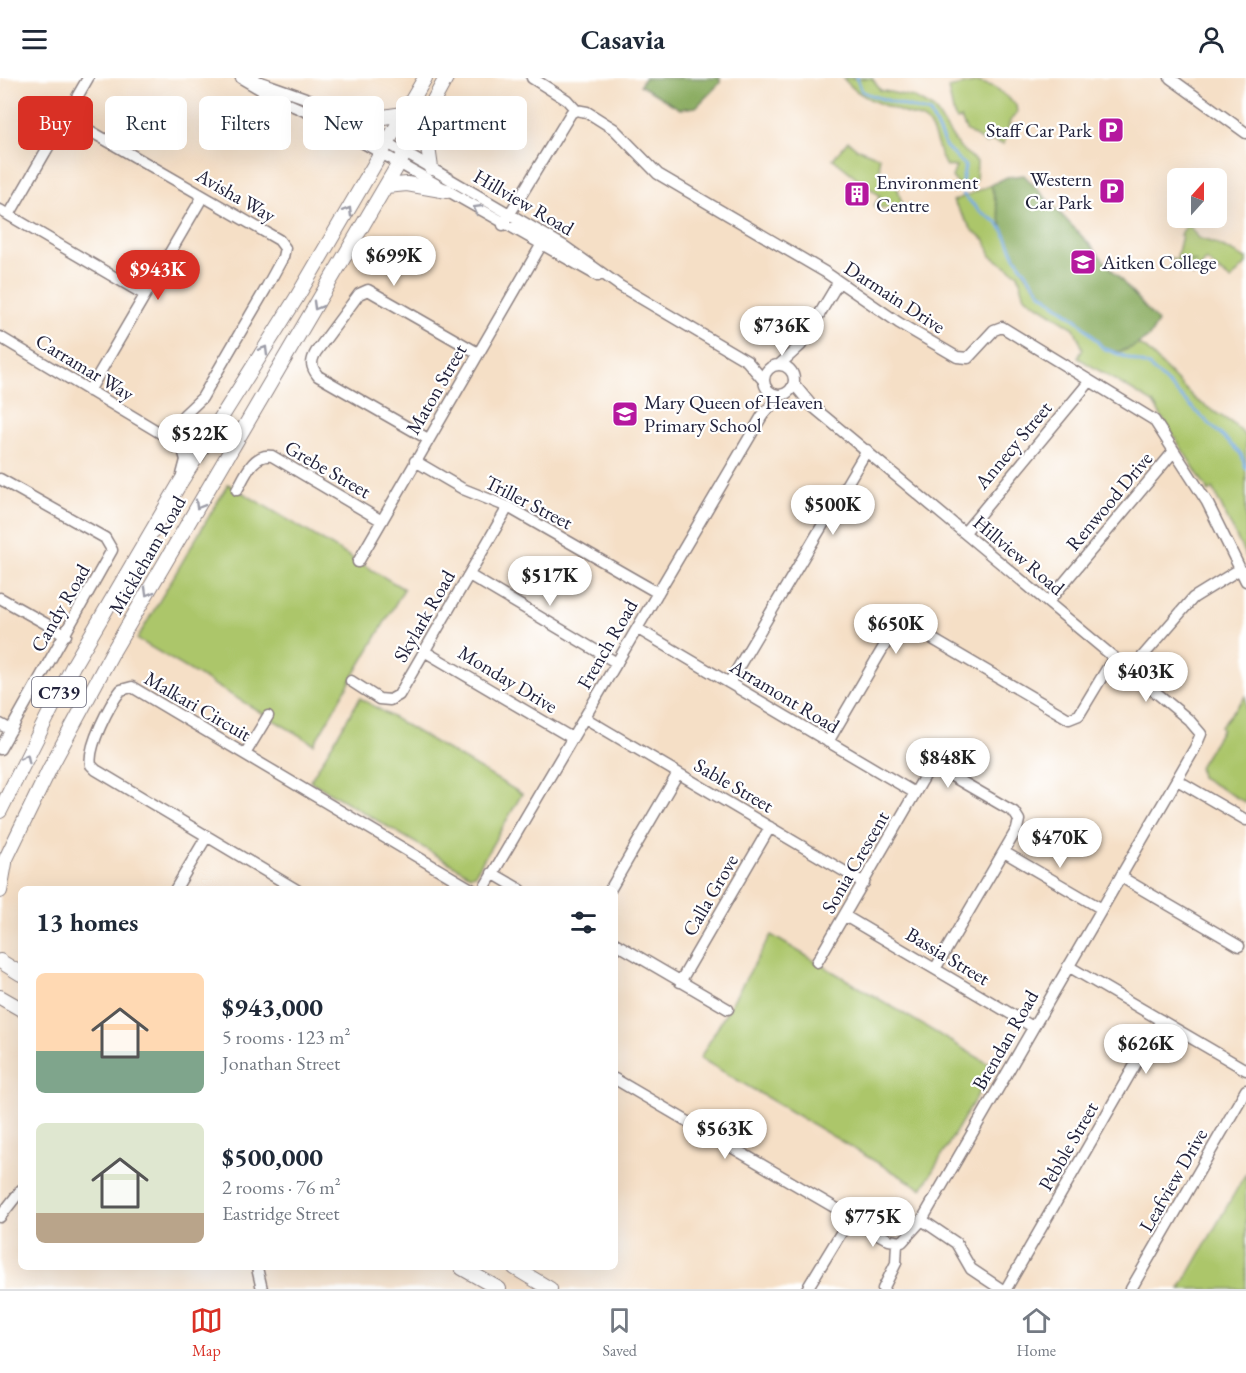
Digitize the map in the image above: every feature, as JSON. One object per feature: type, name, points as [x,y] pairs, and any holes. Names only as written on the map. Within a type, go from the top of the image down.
[{"type":"main road","name":"Mickleham Road","points":[[414,96],[425,78]]},
{"type":"main road","name":"Mickleham Road","points":[[437,96],[446,78]]},
{"type":"main road","name":"Mickleham Road","points":[[384,148],[396,127]]},
{"type":"main road","name":"Mickleham Road","points":[[0,811],[73,666],[180,483],[268,345],[383,150]]},
{"type":"main road","name":"Mickleham Road","points":[[0,871],[50,768],[112,653],[407,150]]},
{"type":"main road","points":[[428,150],[431,168]]},
{"type":"main road","points":[[386,186],[407,184],[447,192]]},
{"type":"main road","points":[[0,891],[7,855]]},
{"type":"main road","points":[[0,961],[18,972]]},
{"type":"main road","points":[[0,997],[18,1009]]},
{"type":"main road","points":[[0,1007],[18,1010]]},
{"type":"main road","points":[[465,1270],[494,1287]]},
{"type":"main road","points":[[518,1270],[550,1289]]},
{"type":"street","points":[[78,96],[88,78]]},
{"type":"street","points":[[241,78],[275,98],[303,110]]},
{"type":"street","points":[[249,78],[303,97]]},
{"type":"street","name":"Darmain Drive","points":[[532,78],[567,100],[576,110],[586,112],[614,129],[654,171],[825,272],[838,283],[957,357],[968,358],[994,330],[1002,327],[1154,420],[1207,502],[1246,582]]},
{"type":"street","points":[[1170,78],[1246,133]]},
{"type":"street","points":[[504,225],[568,117],[576,110]]},
{"type":"street","name":"Avisha Way","points":[[93,133],[279,240],[285,252],[202,398],[184,415],[170,440]]},
{"type":"street","points":[[384,148],[402,159]]},
{"type":"street","points":[[45,150],[5,213],[146,295]]},
{"type":"street","name":"Hillview Road","points":[[402,159],[431,168],[509,214],[544,241],[747,361],[775,367]]},
{"type":"street","name":"Hillview Road","points":[[402,159],[447,192],[504,225],[544,241]]},
{"type":"street","points":[[88,391],[203,196]]},
{"type":"street","name":"Maton Street","points":[[358,562],[544,241]]},
{"type":"street","points":[[801,345],[794,379],[783,395],[771,393],[765,383],[775,367],[801,345],[838,283]]},
{"type":"street","points":[[428,439],[318,376],[312,369],[311,360],[359,294],[368,290],[478,353]]},
{"type":"street","name":"Carramar Way","points":[[0,337],[170,440],[182,446],[205,445]]},
{"type":"street","name":"Hillview Road","points":[[747,361],[765,383]]},
{"type":"street","points":[[775,367],[788,368],[794,379]]},
{"type":"street","name":"Hillview Road","points":[[794,379],[812,406],[1194,724],[1201,734]]},
{"type":"street","name":"Annecy Street","points":[[965,532],[1090,381]]},
{"type":"street","name":"French Road","points":[[762,416],[765,383]]},
{"type":"street","name":"Hillview Road","points":[[783,395],[812,406]]},
{"type":"street","name":"French Road","points":[[485,886],[762,416],[783,395]]},
{"type":"street","points":[[180,483],[186,464],[182,446]]},
{"type":"street","points":[[729,683],[867,450]]},
{"type":"street","name":"Renwood Drive","points":[[1048,602],[1174,451]]},
{"type":"street","name":"Grebe Street","points":[[237,490],[254,461],[265,455],[272,456],[382,521]]},
{"type":"street","name":"Triller Street","points":[[415,462],[463,489],[508,507],[658,593]]},
{"type":"street","name":"Candy Road","points":[[0,479],[105,538],[111,545],[111,555],[0,749]]},
{"type":"street","name":"Skylark Road","points":[[351,681],[379,699],[390,700],[399,695],[508,507]]},
{"type":"street","points":[[1130,671],[1193,598],[1240,569]]},
{"type":"street","points":[[469,575],[617,663]]},
{"type":"street","points":[[0,597],[66,635]]},
{"type":"street","points":[[828,742],[893,631],[901,625],[912,627],[1069,719],[1079,715],[1114,657]]},
{"type":"street","name":"Arramont Road","points":[[638,629],[915,793]]},
{"type":"street","name":"Monday Drive","points":[[424,651],[573,738]]},
{"type":"street","name":"Malkari Circuit","points":[[290,886],[96,770],[90,759],[99,730],[117,695],[125,687],[132,687],[466,886]]},
{"type":"street","points":[[245,754],[268,716]]},
{"type":"street","name":"Sable Street","points":[[585,718],[864,883]]},
{"type":"street","points":[[0,724],[11,730]]},
{"type":"street","name":"Brendan Road","points":[[897,1243],[907,1240],[922,1220],[1177,780],[1201,734]]},
{"type":"street","name":"Sonia Crescent","points":[[817,962],[926,774],[938,768],[1014,812],[1019,825],[935,969]]},
{"type":"street","points":[[612,886],[678,773]]},
{"type":"street","points":[[1177,780],[1246,820]]},
{"type":"street","name":"Calla Grove","points":[[680,982],[770,827]]},
{"type":"street","points":[[177,886],[207,836]]},
{"type":"street","points":[[1004,852],[1102,909]]},
{"type":"street","points":[[492,873],[514,886]]},
{"type":"street","points":[[1121,877],[1239,946]]},
{"type":"street","name":"Bassia Street","points":[[845,916],[1032,1027]]},
{"type":"street","points":[[618,946],[728,1009]]},
{"type":"street","points":[[1068,966],[1246,1070]]},
{"type":"street","name":"Pebble Street","points":[[1006,1289],[1161,1020]]},
{"type":"street","points":[[618,1081],[839,1210],[850,1225]]},
{"type":"street","name":"Leafview Drive","points":[[1131,1289],[1246,1090]]},
{"type":"street","points":[[0,1217],[18,1194]]},
{"type":"street","points":[[922,1220],[957,1242],[971,1269],[1001,1289]]},
{"type":"street","points":[[807,1289],[839,1234],[850,1225],[858,1223],[897,1243],[896,1263],[883,1289]]},
{"type":"street","points":[[257,1270],[262,1289]]},
{"type":"green space","points":[[644,78],[720,78],[720,83],[696,107],[680,109],[640,85]]},
{"type":"green space","points":[[843,78],[872,78],[880,90],[913,97],[934,109],[958,146],[977,162],[976,181],[961,188],[952,177],[956,167],[946,166],[934,135],[924,120],[870,99],[855,90]]},
{"type":"green space","points":[[978,82],[995,87],[1016,105],[1017,113],[1010,121],[1004,144],[990,141],[987,144],[966,130],[961,119],[957,120],[954,116],[948,88]]},
{"type":"green space","points":[[848,141],[856,148],[879,157],[880,175],[898,189],[904,212],[874,206],[880,196],[833,159]]},
{"type":"green space","points":[[1024,175],[1158,322],[1149,337],[1133,347],[1117,352],[1103,348],[1081,323],[1040,292],[1015,257],[1003,230],[991,185],[1007,177]]},
{"type":"green space","points":[[991,185],[1015,256],[1022,270],[1041,293],[1081,323],[1099,342],[1112,351],[1127,350],[1136,344],[1145,348],[1196,400],[1232,423],[1246,436],[1246,557],[1213,489],[1209,492],[1153,403],[1078,358],[1083,349],[1074,328],[1025,297],[1018,274],[991,256],[985,240],[972,230],[953,201]]},
{"type":"green space","points":[[1185,228],[1191,228],[1198,238],[1217,244],[1246,259],[1246,264],[1231,280],[1206,260],[1193,276],[1170,258],[1197,262],[1177,257],[1182,235],[1180,235]]},
{"type":"green space","points":[[228,484],[404,589],[314,744],[137,639]]},
{"type":"green space","points":[[1246,696],[1246,803],[1201,777],[1199,767],[1222,729],[1220,727]]},
{"type":"green space","points":[[360,698],[522,794],[475,874],[470,875],[310,781]]},
{"type":"green space","points":[[771,935],[994,1067],[922,1189],[700,1058]]},
{"type":"green space","points":[[1246,1173],[1246,1289],[1180,1289]]},
{"type":"waterway","points":[[857,78],[865,93],[930,113],[946,147],[965,166],[961,188]]},
{"type":"waterway","points":[[963,194],[979,211],[997,222],[1015,257],[1040,292],[1081,323],[1103,348],[1149,366],[1241,454],[1246,468]]},
{"type":"place","name":"Staff Car Park","points":[[1111,130]]},
{"type":"place","name":"Western Car Park","points":[[1112,191]]},
{"type":"place","name":"Environment Centre","points":[[857,194]]},
{"type":"place","name":"Aitken College","points":[[1083,262]]},
{"type":"place","name":"Mary Queen of Heaven Primary School","points":[[625,414]]}]
